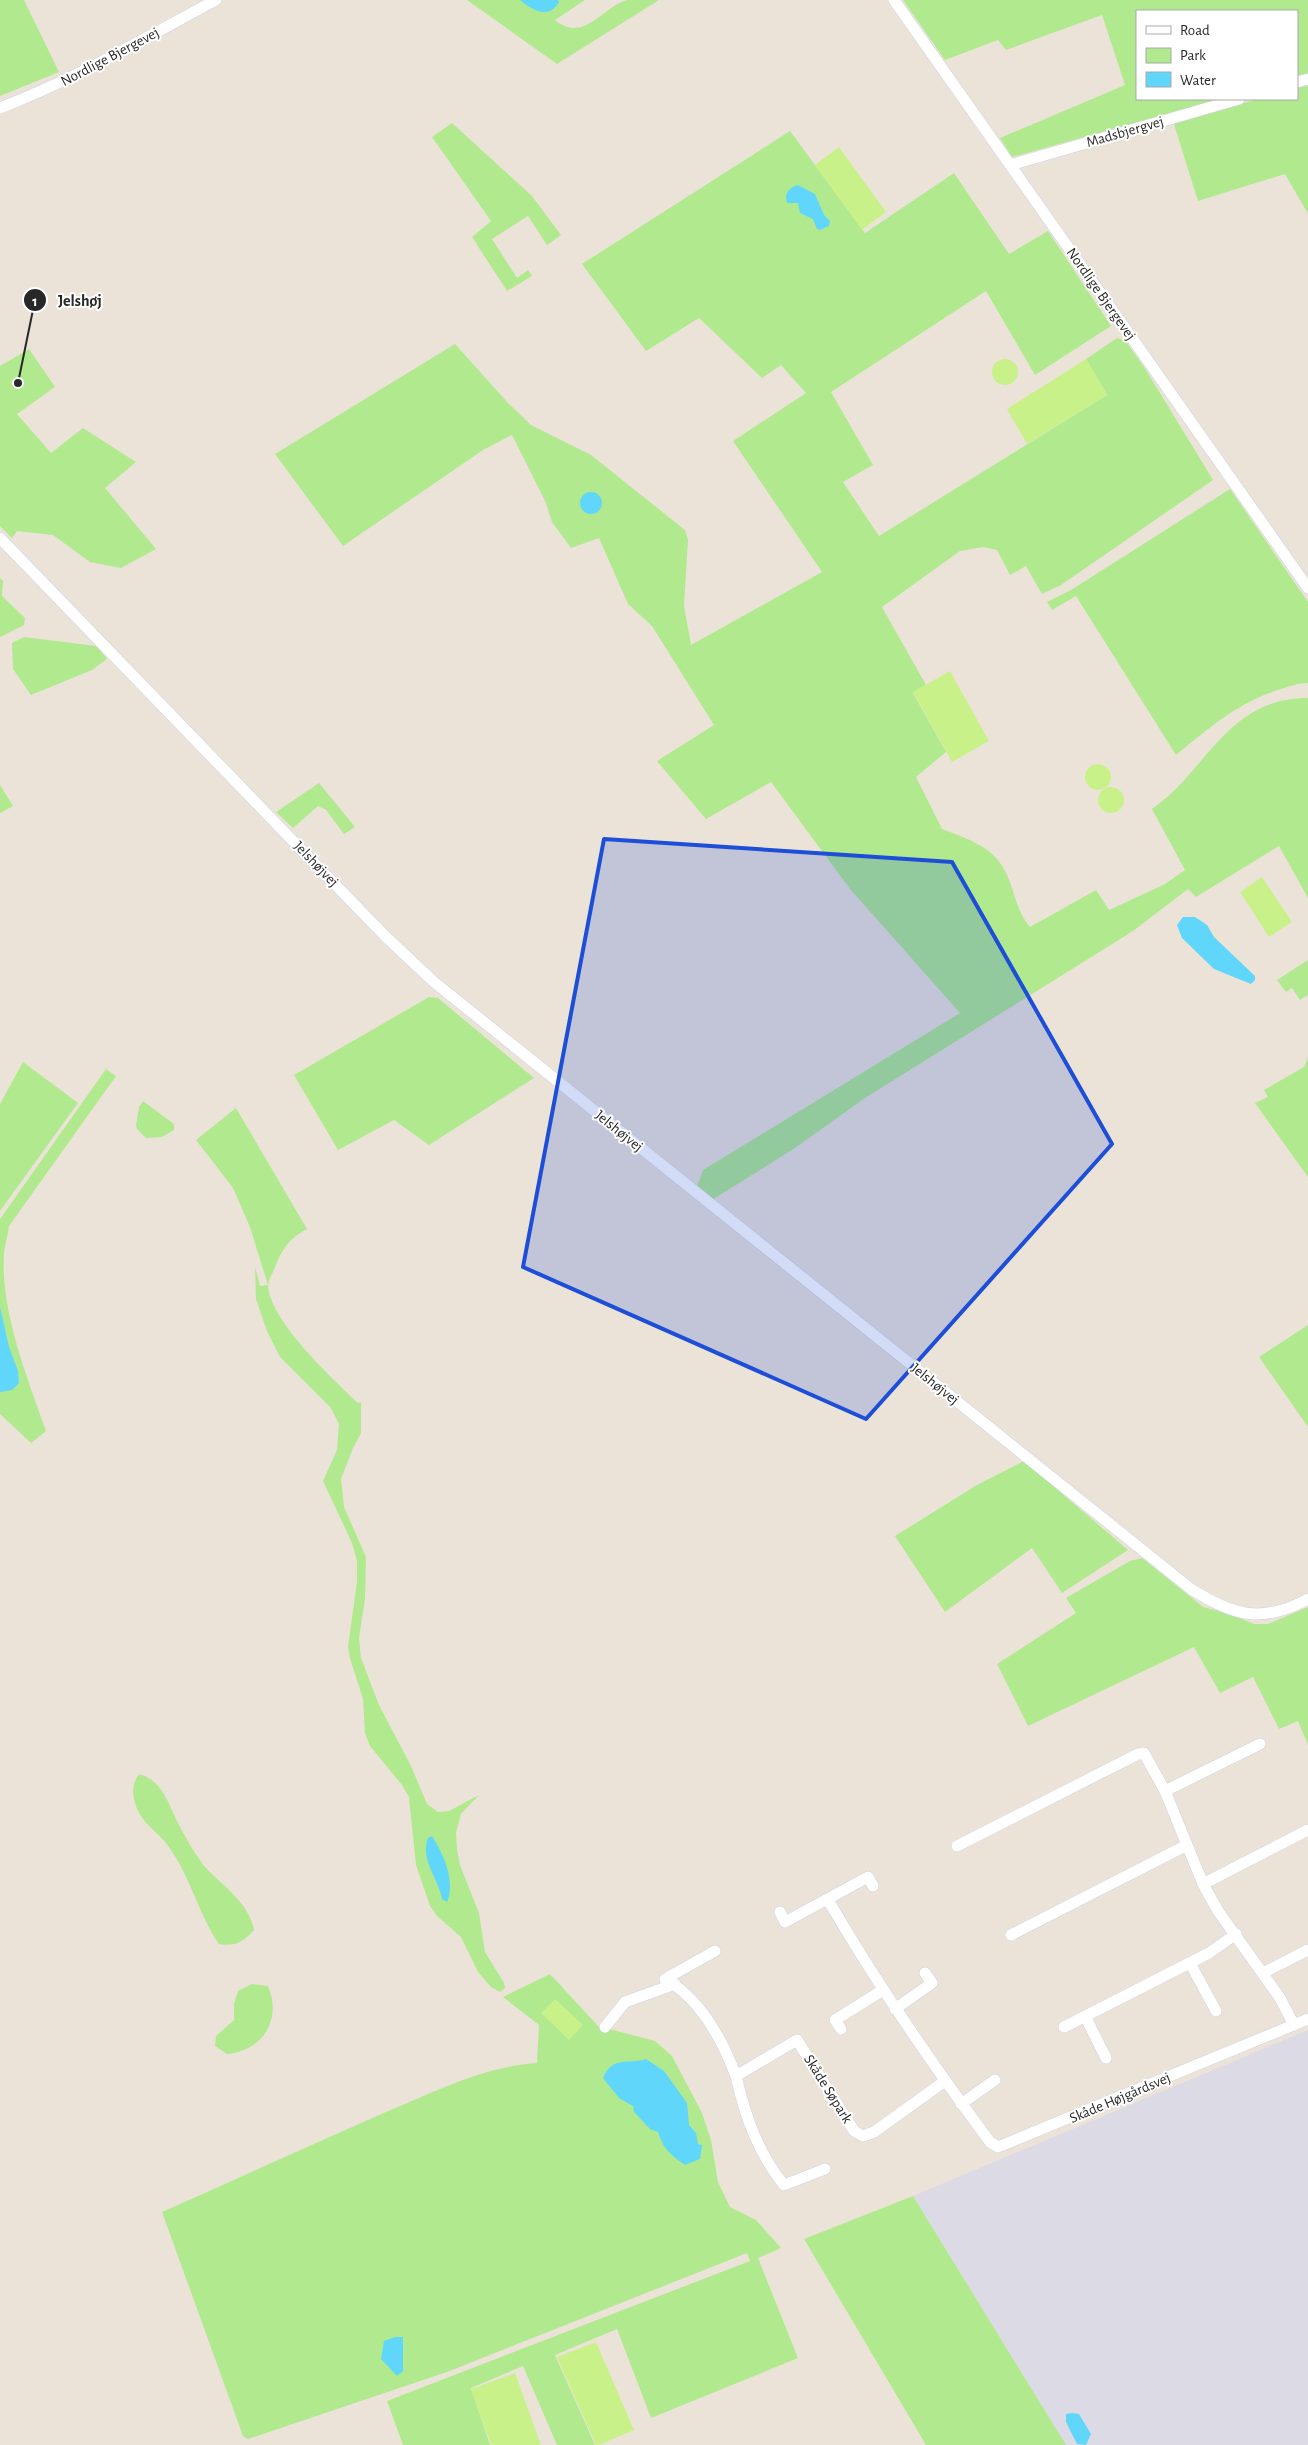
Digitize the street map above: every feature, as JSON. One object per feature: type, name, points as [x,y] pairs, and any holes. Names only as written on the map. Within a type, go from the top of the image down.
[{"type":"street","name":"Nordlige Bjergevej","points":[[0,108],[83,72],[216,0]]},
{"type":"street","name":"Nordlige Bjergevej","points":[[894,0],[1308,588]]},
{"type":"street","name":"Madsbjergvej","points":[[1010,165],[1236,100]]},
{"type":"street","name":"Jelshøjvej","points":[[0,538],[385,936],[434,982],[1191,1589],[1210,1601],[1248,1615],[1279,1612],[1308,1599]]},
{"type":"street","points":[[1164,1791],[1260,1744]]},
{"type":"street","points":[[957,1846],[1138,1754],[1144,1754],[1148,1758],[1164,1791],[1203,1884],[1218,1911],[1264,1973],[1294,2025]]},
{"type":"street","points":[[1203,1884],[1308,1830]]},
{"type":"street","points":[[1012,1935],[1187,1845]]},
{"type":"street","points":[[780,1912],[785,1922],[868,1877],[873,1886]]},
{"type":"street","name":"Skåde Højgårdsvej","points":[[828,1900],[883,1990],[945,2082],[990,2142],[998,2147],[1308,2019]]},
{"type":"street","points":[[1064,2027],[1190,1963],[1236,1934]]},
{"type":"street","points":[[1264,1973],[1308,1950]]},
{"type":"street","points":[[715,1951],[665,1979],[675,1984],[695,2004],[715,2032],[736,2076],[752,2132],[770,2168],[784,2185],[826,2169]]},
{"type":"street","points":[[1190,1963],[1216,2011]]},
{"type":"street","points":[[895,2008],[932,1983],[925,1973]]},
{"type":"street","points":[[605,2027],[625,2002],[675,1984]]},
{"type":"street","points":[[840,2029],[835,2020],[883,1990]]},
{"type":"street","points":[[1085,2016],[1106,2058]]},
{"type":"street","name":"Skåde Søpark","points":[[736,2076],[797,2040],[854,2131],[863,2136],[874,2132],[945,2082]]},
{"type":"street","points":[[961,2104],[995,2080]]},
{"type":"highlighted area","points":[[604,839],[952,862],[1112,1144],[866,1419],[523,1267]]},
{"type":"shaded area","points":[[1308,2030],[1308,2445],[1066,2445],[913,2196]]},
{"type":"green space","points":[[0,0],[24,0],[59,72],[0,96]]},
{"type":"green space","points":[[467,0],[585,0],[555,20],[565,26],[575,28],[592,22],[627,0],[659,0],[557,64]]},
{"type":"green space","points":[[903,0],[1308,0],[1308,75],[1298,78],[1298,10],[1136,10],[1136,100],[1216,100],[1012,157],[1000,138],[1125,85],[1102,15],[1006,50],[998,40],[945,60]]},
{"type":"green space","points":[[1308,85],[1308,214],[1285,174],[1198,201],[1173,121],[1255,100],[1298,100],[1298,88]]},
{"type":"green space","points":[[452,123],[532,196],[561,235],[547,245],[528,216],[492,239],[517,278],[528,270],[532,276],[507,291],[472,237],[491,221],[432,137]]},
{"type":"green space","points":[[790,131],[865,233],[954,173],[1009,254],[1048,231],[1111,326],[1035,375],[986,291],[831,392],[873,465],[843,482],[879,536],[1107,395],[1086,359],[1117,338],[1125,340],[1146,370],[1213,480],[1061,585],[1042,594],[1026,566],[1010,575],[997,550],[983,547],[960,551],[882,607],[926,685],[913,693],[946,752],[916,777],[942,829],[965,838],[993,854],[1006,873],[1020,912],[1030,927],[1096,890],[1109,910],[1165,884],[1185,870],[1152,809],[1189,775],[1238,723],[1257,710],[1280,701],[1308,698],[1308,898],[1279,846],[1196,897],[1188,889],[1133,931],[865,1098],[795,1148],[712,1200],[697,1186],[703,1170],[960,1013],[850,889],[771,782],[706,819],[657,761],[714,725],[652,626],[628,604],[599,538],[571,548],[552,522],[546,503],[512,435],[483,450],[343,546],[275,454],[455,344],[508,403],[531,425],[591,455],[685,530],[688,540],[684,606],[691,645],[822,572],[733,441],[806,393],[781,365],[762,378],[699,318],[646,351],[582,264]]},
{"type":"green space","points":[[839,147],[886,212],[862,230],[815,165]]},
{"type":"green space","points":[[29,349],[55,387],[17,414],[51,453],[83,428],[136,462],[105,488],[156,549],[121,568],[90,562],[53,535],[17,531],[12,538],[0,526],[0,366]]},
{"type":"green space","points":[[1005,359],[1014,363],[1018,372],[1014,381],[1005,385],[996,381],[992,372],[996,363]]},
{"type":"green space","points":[[1086,359],[1107,395],[1027,444],[1007,409]]},
{"type":"green space","points":[[1230,489],[1308,602],[1308,683],[1281,689],[1238,708],[1201,734],[1176,755],[1076,596],[1052,610],[1047,602],[1071,590]]},
{"type":"green space","points":[[0,578],[3,581],[2,596],[25,618],[24,625],[0,637]]},
{"type":"green space","points":[[24,637],[96,646],[107,659],[92,670],[31,695],[13,669],[12,643]]},
{"type":"green space","points":[[950,671],[989,741],[952,762],[913,692]]},
{"type":"green space","points":[[1098,764],[1107,768],[1111,777],[1107,786],[1098,790],[1089,786],[1085,777],[1089,768]]},
{"type":"green space","points":[[319,783],[355,827],[344,834],[326,810],[318,806],[293,828],[276,812]]},
{"type":"green space","points":[[0,785],[13,806],[0,813]]},
{"type":"green space","points":[[1111,787],[1120,791],[1124,800],[1120,809],[1111,813],[1102,809],[1098,800],[1102,791]]},
{"type":"green space","points":[[1262,877],[1292,922],[1269,937],[1240,892]]},
{"type":"green space","points":[[1308,960],[1308,995],[1300,1000],[1292,988],[1286,992],[1277,980]]},
{"type":"green space","points":[[429,997],[438,998],[534,1078],[429,1145],[394,1120],[338,1150],[294,1075]]},
{"type":"green space","points":[[1308,1057],[1308,1177],[1255,1103],[1268,1097],[1264,1090],[1304,1067]]},
{"type":"green space","points":[[23,1062],[78,1103],[0,1211],[0,1104]]},
{"type":"green space","points":[[106,1069],[116,1076],[9,1226],[4,1253],[6,1297],[16,1343],[46,1431],[31,1443],[0,1414],[0,1219]]},
{"type":"green space","points":[[143,1101],[174,1124],[174,1130],[162,1137],[146,1138],[137,1129],[136,1125],[139,1107]]},
{"type":"green space","points":[[236,1108],[307,1229],[289,1242],[280,1256],[268,1285],[250,1227],[233,1188],[196,1140]]},
{"type":"green space","points":[[255,1267],[260,1286],[268,1285],[272,1301],[291,1333],[358,1403],[361,1402],[361,1433],[341,1479],[344,1507],[366,1557],[365,1599],[359,1638],[361,1658],[379,1705],[411,1766],[427,1804],[438,1812],[449,1811],[479,1795],[461,1814],[456,1833],[457,1849],[460,1865],[479,1913],[485,1952],[504,1983],[505,1988],[500,1992],[491,1987],[478,1972],[461,1937],[437,1916],[430,1906],[416,1865],[409,1797],[402,1785],[370,1746],[365,1733],[363,1699],[348,1647],[357,1582],[357,1561],[352,1543],[323,1481],[337,1450],[339,1424],[331,1408],[280,1357],[267,1331],[256,1299]]},
{"type":"green space","points":[[1308,1325],[1308,1427],[1259,1357]]},
{"type":"green space","points":[[1024,1461],[1128,1550],[1062,1593],[1032,1548],[945,1612],[895,1536],[977,1485]]},
{"type":"green space","points":[[1142,1558],[1203,1607],[1230,1614],[1254,1624],[1268,1624],[1308,1607],[1308,1745],[1298,1721],[1279,1729],[1253,1677],[1220,1693],[1194,1647],[1028,1726],[997,1664],[1076,1613],[1066,1598],[1130,1561]]},
{"type":"green space","points":[[139,1774],[147,1777],[159,1787],[198,1858],[235,1896],[247,1912],[254,1930],[246,1938],[230,1945],[219,1944],[211,1932],[174,1854],[144,1820],[137,1809],[133,1788]]},
{"type":"green space","points":[[550,1974],[598,2026],[655,2041],[672,2056],[702,2113],[711,2140],[718,2182],[730,2207],[756,2220],[781,2248],[758,2258],[798,2358],[651,2418],[617,2329],[555,2355],[595,2445],[557,2445],[523,2366],[471,2388],[490,2445],[403,2445],[387,2401],[750,2261],[747,2253],[447,2372],[248,2439],[243,2436],[162,2212],[441,2088],[498,2069],[537,2063],[539,2025],[503,1997]]},
{"type":"green space","points":[[252,1984],[268,1986],[272,1998],[273,2010],[271,2021],[267,2031],[251,2046],[227,2054],[215,2046],[216,2036],[234,2020],[234,2004],[238,1991]]},
{"type":"green space","points":[[555,1999],[583,2025],[569,2040],[541,2013]]},
{"type":"green space","points":[[913,2196],[1066,2445],[926,2445],[804,2239]]},
{"type":"green space","points":[[596,2342],[634,2430],[599,2445],[596,2445],[557,2357]]},
{"type":"green space","points":[[515,2373],[541,2445],[491,2445],[471,2389]]},
{"type":"water","points":[[520,0],[558,0],[559,2],[550,11],[540,12]]},
{"type":"water","points":[[798,185],[815,194],[824,215],[830,221],[829,226],[820,230],[817,229],[813,219],[800,213],[798,203],[787,203],[786,197],[788,192]]},
{"type":"water","points":[[591,492],[601,499],[602,503],[595,513],[591,514],[581,507],[580,503],[587,493]]},
{"type":"water","points":[[1183,917],[1195,917],[1207,925],[1214,937],[1255,976],[1255,980],[1251,984],[1214,969],[1182,938],[1177,925]]},
{"type":"water","points":[[0,1307],[9,1347],[18,1371],[19,1383],[12,1390],[0,1392]]},
{"type":"water","points":[[432,1836],[444,1859],[449,1876],[450,1885],[447,1902],[442,1899],[426,1854],[428,1838]]},
{"type":"water","points":[[646,2059],[664,2071],[687,2103],[689,2125],[696,2133],[698,2144],[702,2145],[700,2159],[685,2165],[675,2158],[665,2147],[658,2132],[650,2129],[634,2112],[633,2106],[619,2098],[603,2078],[611,2066],[616,2063]]},
{"type":"water","points":[[395,2337],[403,2337],[403,2371],[397,2376],[381,2359],[384,2341]]},
{"type":"water","points":[[1066,2414],[1079,2414],[1091,2434],[1086,2445],[1077,2444],[1066,2422]]},
{"type":"place","name":"Jelshøj","points":[[18,383]]}]
